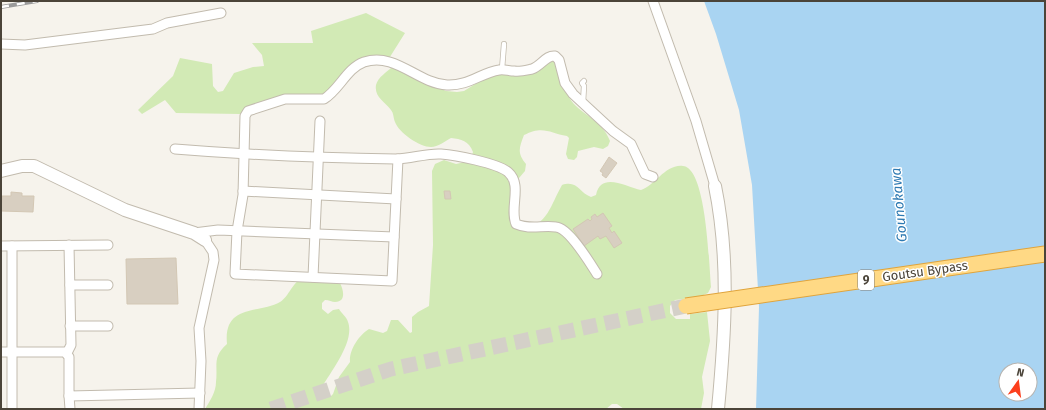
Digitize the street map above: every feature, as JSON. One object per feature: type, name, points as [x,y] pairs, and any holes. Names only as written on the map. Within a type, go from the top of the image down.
[{"type":"highway","name":"Goutsu Bypass","points":[[943,269],[1045,254]]},
{"type":"highway","name":"Goutsu Bypass","points":[[896,276],[920,272]]},
{"type":"highway","name":"Goutsu Bypass","points":[[686,306],[881,278]]},
{"type":"street","points":[[653,1],[696,121],[715,186],[720,213],[729,298],[718,409]]},
{"type":"street","points":[[1,44],[25,45],[119,34],[153,29],[167,23],[221,13]]},
{"type":"street","points":[[398,159],[392,282],[235,274],[243,191],[245,116],[250,109],[285,99],[324,99],[355,68],[364,62],[381,61],[393,63],[434,82],[447,85],[467,82],[502,69],[514,71],[531,69],[548,57],[555,56],[559,60],[565,83],[583,105],[613,131],[632,144],[644,174],[653,177]]},
{"type":"street","points":[[313,277],[320,121]]},
{"type":"street","points":[[175,149],[244,155],[398,159],[440,154],[491,164],[502,168],[509,173],[515,186],[516,224],[529,227],[561,228],[569,234],[597,274]]},
{"type":"street","points":[[1,171],[22,166],[34,166],[125,210],[194,233],[205,240],[213,252],[214,260],[199,328],[199,409]]},
{"type":"street","points":[[243,191],[396,198]]},
{"type":"street","points":[[194,233],[218,230],[394,237]]},
{"type":"street","points":[[67,353],[71,345],[70,245]]},
{"type":"street","points":[[1,246],[108,245]]},
{"type":"street","points":[[12,246],[12,409]]},
{"type":"street","points":[[920,272],[943,269]]},
{"type":"street","points":[[729,298],[896,276]]},
{"type":"street","points":[[70,286],[108,285]]},
{"type":"street","points":[[70,326],[108,326]]},
{"type":"street","points":[[1,352],[67,353]]},
{"type":"street","points":[[67,353],[70,357],[70,409]]},
{"type":"street","points":[[69,396],[200,393]]},
{"type":"lane","points":[[502,69],[504,44]]},
{"type":"lane","points":[[583,105],[584,86],[582,83],[584,80]]},
{"type":"green space","points":[[366,13],[405,33],[388,60],[368,58],[354,62],[331,89],[319,96],[247,107],[240,114],[176,113],[165,100],[142,114],[138,110],[173,76],[180,58],[212,64],[213,86],[218,92],[223,91],[234,73],[253,67],[264,66],[262,55],[252,43],[313,43],[311,31]]},
{"type":"green space","points":[[555,57],[568,96],[576,106],[600,125],[610,141],[608,146],[603,149],[594,147],[578,151],[577,157],[574,160],[568,159],[566,154],[569,138],[567,136],[541,130],[524,135],[520,153],[526,164],[525,171],[513,185],[510,222],[512,226],[522,231],[531,228],[548,213],[562,185],[572,184],[591,197],[596,195],[599,188],[603,184],[608,182],[615,182],[641,190],[646,188],[671,168],[683,166],[691,171],[697,183],[702,200],[708,240],[711,287],[708,293],[699,297],[675,300],[670,306],[670,313],[676,319],[690,319],[690,314],[707,312],[710,341],[702,377],[704,393],[701,409],[624,409],[617,404],[612,404],[606,409],[205,409],[216,386],[217,357],[227,344],[227,331],[231,322],[244,312],[272,306],[280,302],[296,282],[300,280],[312,279],[340,283],[343,292],[343,298],[341,300],[334,302],[325,300],[322,303],[322,309],[328,314],[333,310],[339,309],[347,320],[349,330],[348,338],[341,355],[322,387],[322,393],[326,397],[330,397],[333,394],[339,377],[350,362],[353,348],[358,339],[365,332],[369,329],[383,333],[387,331],[391,320],[398,320],[410,333],[412,332],[412,317],[429,306],[433,245],[432,171],[435,164],[444,160],[456,164],[470,161],[473,152],[467,143],[458,139],[451,138],[439,145],[431,147],[421,145],[405,135],[397,126],[391,110],[378,96],[376,85],[381,77],[392,67],[446,91],[457,92],[464,91],[485,78]]},
{"type":"water","name":"Gounokawa","points":[[704,1],[1045,1],[1045,409],[756,409],[759,307],[752,185],[739,110],[716,34]]},
{"type":"building","points":[[609,157],[617,163],[606,178],[600,171]]},
{"type":"building","points":[[444,191],[450,191],[451,199],[445,199]]},
{"type":"building","points":[[11,192],[22,193],[22,196],[34,196],[33,212],[1,211],[2,196],[11,196]]},
{"type":"building","points":[[603,213],[612,226],[609,228],[612,233],[614,231],[622,243],[614,248],[606,236],[600,239],[598,236],[584,246],[573,229],[588,219],[590,221],[592,219],[591,217],[595,214],[597,217]]},
{"type":"building","points":[[176,258],[178,304],[127,304],[126,259]]},
{"type":"tunnel","points":[[271,409],[391,369],[686,306]]},
{"type":"railway","points":[[1,7],[37,1]]}]
